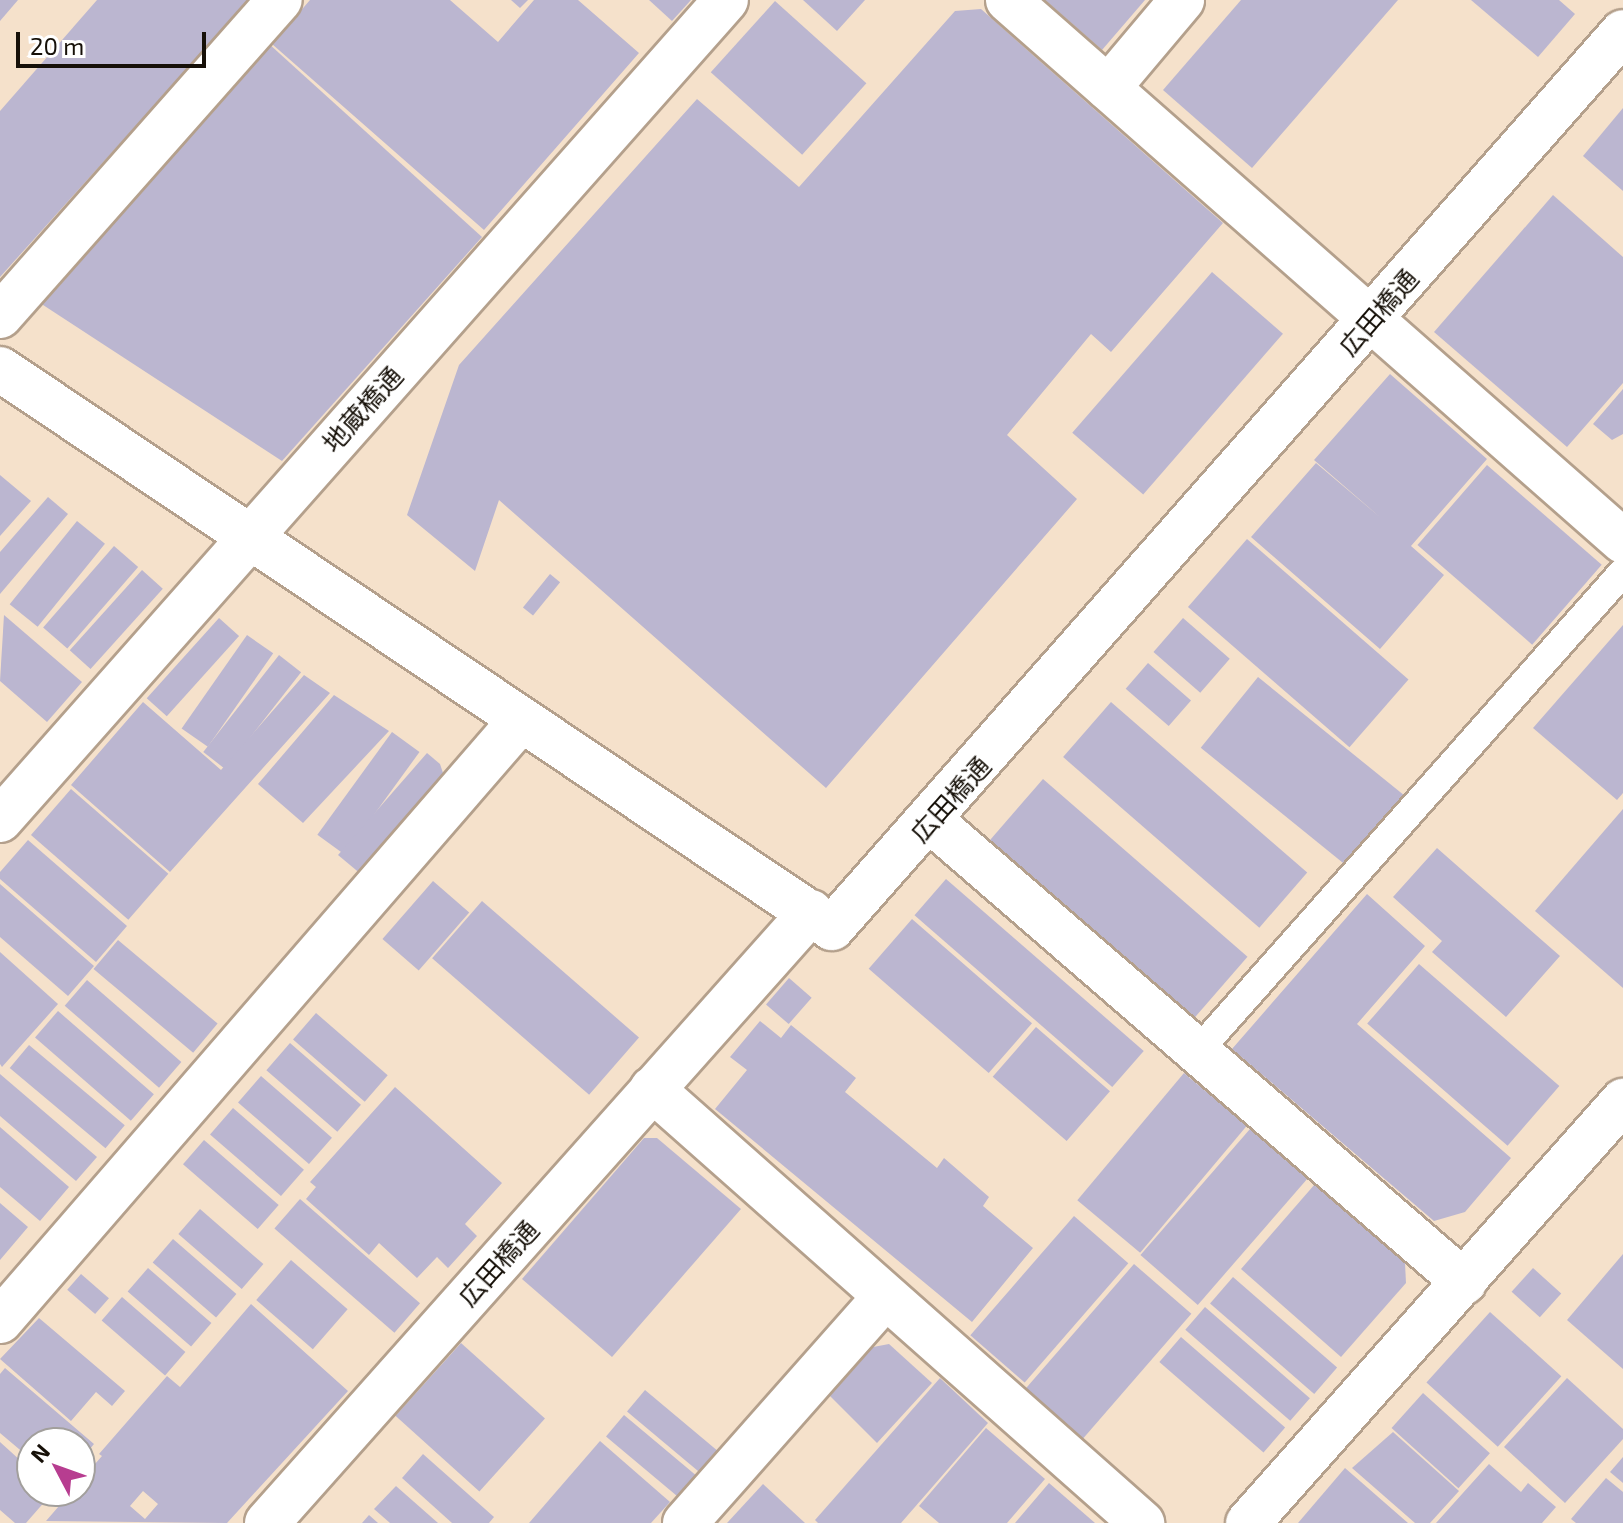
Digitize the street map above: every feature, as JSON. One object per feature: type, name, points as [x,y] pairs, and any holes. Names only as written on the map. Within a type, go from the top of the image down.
[{"type":"street","points":[[0,316],[280,0]]},
{"type":"street","name":"地蔵橋通","points":[[0,820],[726,0]]},
{"type":"street","points":[[1008,0],[1623,541]]},
{"type":"street","points":[[1108,88],[1182,0]]},
{"type":"street","name":"広田橋通","points":[[267,1523],[811,912],[832,928],[931,821],[1623,32]]},
{"type":"street","points":[[0,369],[811,912]]},
{"type":"street","points":[[0,1321],[521,720]]},
{"type":"street","points":[[931,821],[1464,1282]]},
{"type":"street","points":[[652,1089],[884,1298],[1142,1523]]},
{"type":"street","points":[[1248,1523],[1623,1101]]},
{"type":"street","points":[[685,1523],[884,1298]]},
{"type":"lane","points":[[1197,1052],[1623,572]]},
{"type":"building","points":[[0,0],[18,0],[0,21]]},
{"type":"building","points":[[97,0],[249,0],[0,277],[0,111]]},
{"type":"building","points":[[310,0],[450,0],[498,42],[534,0],[578,0],[639,53],[484,230],[272,44]]},
{"type":"building","points":[[511,0],[528,0],[520,8]]},
{"type":"building","points":[[649,0],[691,0],[672,21]]},
{"type":"building","points":[[803,0],[865,0],[837,31]]},
{"type":"building","points":[[1045,0],[1145,0],[1102,50]]},
{"type":"building","points":[[1241,0],[1398,0],[1252,168],[1163,90]]},
{"type":"building","points":[[1471,0],[1559,0],[1575,14],[1538,57]]},
{"type":"building","points":[[775,1],[866,83],[802,155],[711,72]]},
{"type":"building","points":[[981,9],[1223,223],[1111,352],[1091,334],[1007,435],[1077,499],[826,788],[499,500],[475,571],[407,515],[459,365],[697,99],[799,187],[955,11]]},
{"type":"building","points":[[268,43],[482,237],[282,461],[40,303]]},
{"type":"building","points":[[1623,108],[1623,191],[1583,156]]},
{"type":"building","points":[[1553,195],[1623,257],[1623,383],[1567,447],[1434,332]]},
{"type":"building","points":[[1212,272],[1283,334],[1143,494],[1072,433]]},
{"type":"building","points":[[1390,374],[1487,459],[1411,546],[1444,575],[1380,649],[1251,537],[1316,463],[1381,518],[1314,460]]},
{"type":"building","points":[[1623,389],[1623,434],[1612,440],[1593,424]]},
{"type":"building","points":[[1487,465],[1602,565],[1532,645],[1417,545]]},
{"type":"building","points":[[0,475],[31,501],[0,536]]},
{"type":"building","points":[[48,497],[68,514],[0,594],[0,552]]},
{"type":"building","points":[[77,521],[105,544],[38,627],[10,604]]},
{"type":"building","points":[[1247,539],[1409,679],[1349,747],[1188,607]]},
{"type":"building","points":[[114,546],[138,567],[67,649],[43,628]]},
{"type":"building","points":[[142,570],[163,589],[91,669],[70,650]]},
{"type":"building","points":[[550,574],[560,582],[533,616],[523,607]]},
{"type":"building","points":[[4,615],[82,682],[47,722],[0,681]]},
{"type":"building","points":[[219,618],[239,636],[167,716],[147,698]]},
{"type":"building","points":[[1183,618],[1230,659],[1200,693],[1153,652]]},
{"type":"building","points":[[1623,625],[1623,793],[1617,800],[1533,728]]},
{"type":"building","points":[[247,635],[273,653],[208,747],[182,728]]},
{"type":"building","points":[[279,655],[301,672],[225,769],[203,752]]},
{"type":"building","points":[[1148,663],[1191,700],[1169,726],[1126,689]]},
{"type":"building","points":[[304,675],[330,693],[170,872],[71,785],[143,702],[221,770]]},
{"type":"building","points":[[1258,677],[1404,795],[1347,866],[1201,748]]},
{"type":"building","points":[[334,695],[389,731],[303,823],[258,784]]},
{"type":"building","points":[[1111,702],[1307,873],[1259,928],[1063,757]]},
{"type":"building","points":[[392,732],[420,752],[345,855],[317,835]]},
{"type":"building","points":[[427,753],[440,764],[446,782],[362,875],[338,855]]},
{"type":"building","points":[[1043,779],[1248,957],[1193,1019],[989,842]]},
{"type":"building","points":[[71,789],[168,874],[128,920],[31,835]]},
{"type":"building","points":[[1623,809],[1623,988],[1535,911]]},
{"type":"building","points":[[28,840],[127,926],[96,962],[0,879],[0,872]]},
{"type":"building","points":[[1437,848],[1560,956],[1506,1017],[1432,952],[1442,941],[1393,897]]},
{"type":"building","points":[[946,879],[1144,1051],[1112,1087],[915,915]]},
{"type":"building","points":[[433,881],[469,912],[419,971],[382,939]]},
{"type":"building","points":[[0,884],[94,966],[68,996],[0,937]]},
{"type":"building","points":[[1367,894],[1425,946],[1357,1024],[1511,1158],[1465,1212],[1434,1221],[1232,1049]]},
{"type":"building","points":[[482,901],[639,1037],[589,1095],[432,958]]},
{"type":"building","points":[[912,919],[1032,1023],[989,1073],[869,969]]},
{"type":"building","points":[[118,940],[218,1024],[193,1053],[94,969]]},
{"type":"building","points":[[0,952],[58,1004],[2,1067],[0,1064]]},
{"type":"building","points":[[1419,964],[1559,1086],[1508,1146],[1367,1024]]},
{"type":"building","points":[[789,978],[812,998],[789,1024],[766,1004]]},
{"type":"building","points":[[87,980],[181,1062],[159,1088],[65,1006]]},
{"type":"building","points":[[58,1011],[154,1094],[131,1121],[35,1037]]},
{"type":"building","points":[[316,1013],[388,1075],[365,1102],[293,1039]]},
{"type":"building","points":[[760,1021],[781,1038],[791,1025],[856,1078],[845,1092],[937,1168],[944,1158],[989,1197],[983,1206],[1033,1248],[972,1322],[715,1109],[747,1070],[730,1057]]},
{"type":"building","points":[[1036,1027],[1110,1091],[1067,1141],[993,1077]]},
{"type":"building","points":[[290,1043],[361,1105],[337,1132],[266,1070]]},
{"type":"building","points":[[29,1045],[125,1125],[105,1148],[10,1068]]},
{"type":"building","points":[[1184,1073],[1247,1126],[1140,1253],[1077,1200]]},
{"type":"building","points":[[0,1074],[97,1157],[76,1181],[0,1116]]},
{"type":"building","points":[[261,1076],[332,1138],[309,1164],[238,1102]]},
{"type":"building","points":[[395,1087],[502,1183],[465,1224],[477,1236],[448,1268],[437,1257],[417,1278],[379,1243],[369,1255],[306,1199],[316,1187],[310,1182]]},
{"type":"building","points":[[233,1108],[304,1170],[281,1196],[210,1134]]},
{"type":"building","points":[[0,1127],[69,1187],[40,1221],[0,1187]]},
{"type":"building","points":[[1250,1129],[1307,1179],[1198,1305],[1140,1255]]},
{"type":"building","points":[[644,1138],[657,1138],[741,1209],[612,1357],[522,1279]]},
{"type":"building","points":[[204,1140],[279,1205],[258,1229],[183,1164]]},
{"type":"building","points":[[1315,1184],[1405,1263],[1406,1283],[1341,1357],[1241,1269]]},
{"type":"building","points":[[300,1199],[420,1303],[394,1333],[274,1228]]},
{"type":"building","points":[[0,1203],[28,1227],[0,1260]]},
{"type":"building","points":[[200,1209],[263,1264],[242,1289],[178,1234]]},
{"type":"building","points":[[1074,1216],[1128,1263],[1025,1382],[970,1335]]},
{"type":"building","points":[[173,1239],[236,1294],[216,1318],[153,1262]]},
{"type":"building","points":[[1623,1254],[1623,1369],[1567,1320]]},
{"type":"building","points":[[291,1260],[348,1309],[313,1349],[256,1300]]},
{"type":"building","points":[[1134,1264],[1191,1314],[1082,1440],[1024,1390]]},
{"type":"building","points":[[148,1268],[211,1323],[191,1347],[128,1291]]},
{"type":"building","points":[[1533,1268],[1561,1293],[1540,1317],[1512,1292]]},
{"type":"building","points":[[81,1274],[109,1298],[95,1314],[67,1290]]},
{"type":"building","points":[[1233,1277],[1337,1368],[1314,1394],[1210,1303]]},
{"type":"building","points":[[122,1297],[185,1352],[165,1376],[102,1320]]},
{"type":"building","points":[[251,1304],[348,1391],[227,1523],[46,1521],[58,1507],[96,1507],[96,1463],[102,1456],[99,1454],[167,1376],[180,1387]],"holes":[[[143,1491],[158,1504],[145,1519],[130,1506]]]},
{"type":"building","points":[[1205,1307],[1310,1398],[1290,1421],[1185,1330]]},
{"type":"building","points":[[1490,1312],[1561,1376],[1498,1447],[1426,1383]]},
{"type":"building","points":[[39,1318],[125,1391],[112,1406],[96,1392],[71,1421],[0,1359]]},
{"type":"building","points":[[1181,1337],[1285,1428],[1263,1452],[1159,1362]]},
{"type":"building","points":[[461,1343],[545,1419],[479,1491],[395,1416]]},
{"type":"building","points":[[889,1344],[932,1383],[877,1443],[828,1394],[868,1348]]},
{"type":"building","points":[[5,1368],[74,1427],[16,1427],[16,1446],[0,1433],[0,1374]]},
{"type":"building","points":[[940,1378],[988,1423],[901,1523],[818,1523],[815,1520]]},
{"type":"building","points":[[1567,1378],[1623,1429],[1623,1439],[1565,1503],[1504,1447]]},
{"type":"building","points":[[645,1390],[725,1457],[707,1478],[627,1411]]},
{"type":"building","points":[[1423,1393],[1490,1453],[1458,1488],[1392,1428]]},
{"type":"building","points":[[624,1415],[704,1482],[686,1503],[606,1436]]},
{"type":"building","points":[[986,1428],[1045,1479],[1007,1523],[939,1523],[919,1506]]},
{"type":"building","points":[[1393,1432],[1459,1491],[1430,1523],[1415,1523],[1352,1468]]},
{"type":"building","points":[[600,1441],[670,1502],[651,1523],[529,1523]]},
{"type":"building","points":[[0,1442],[16,1456],[16,1507],[40,1507],[26,1523],[15,1523],[0,1510]]},
{"type":"building","points":[[423,1454],[494,1517],[489,1523],[452,1523],[402,1478]]},
{"type":"building","points":[[1623,1457],[1623,1483],[1610,1472]]},
{"type":"building","points":[[1489,1464],[1521,1492],[1528,1483],[1556,1507],[1542,1523],[1436,1523]]},
{"type":"building","points":[[1345,1468],[1408,1523],[1298,1523]]},
{"type":"building","points":[[1606,1478],[1623,1492],[1623,1523],[1576,1523],[1571,1519]]},
{"type":"building","points":[[1049,1483],[1095,1523],[1015,1523]]},
{"type":"building","points":[[763,1484],[805,1523],[727,1523]]},
{"type":"building","points":[[396,1486],[438,1523],[390,1523],[374,1509]]},
{"type":"building","points":[[369,1515],[378,1523],[362,1523]]}]
